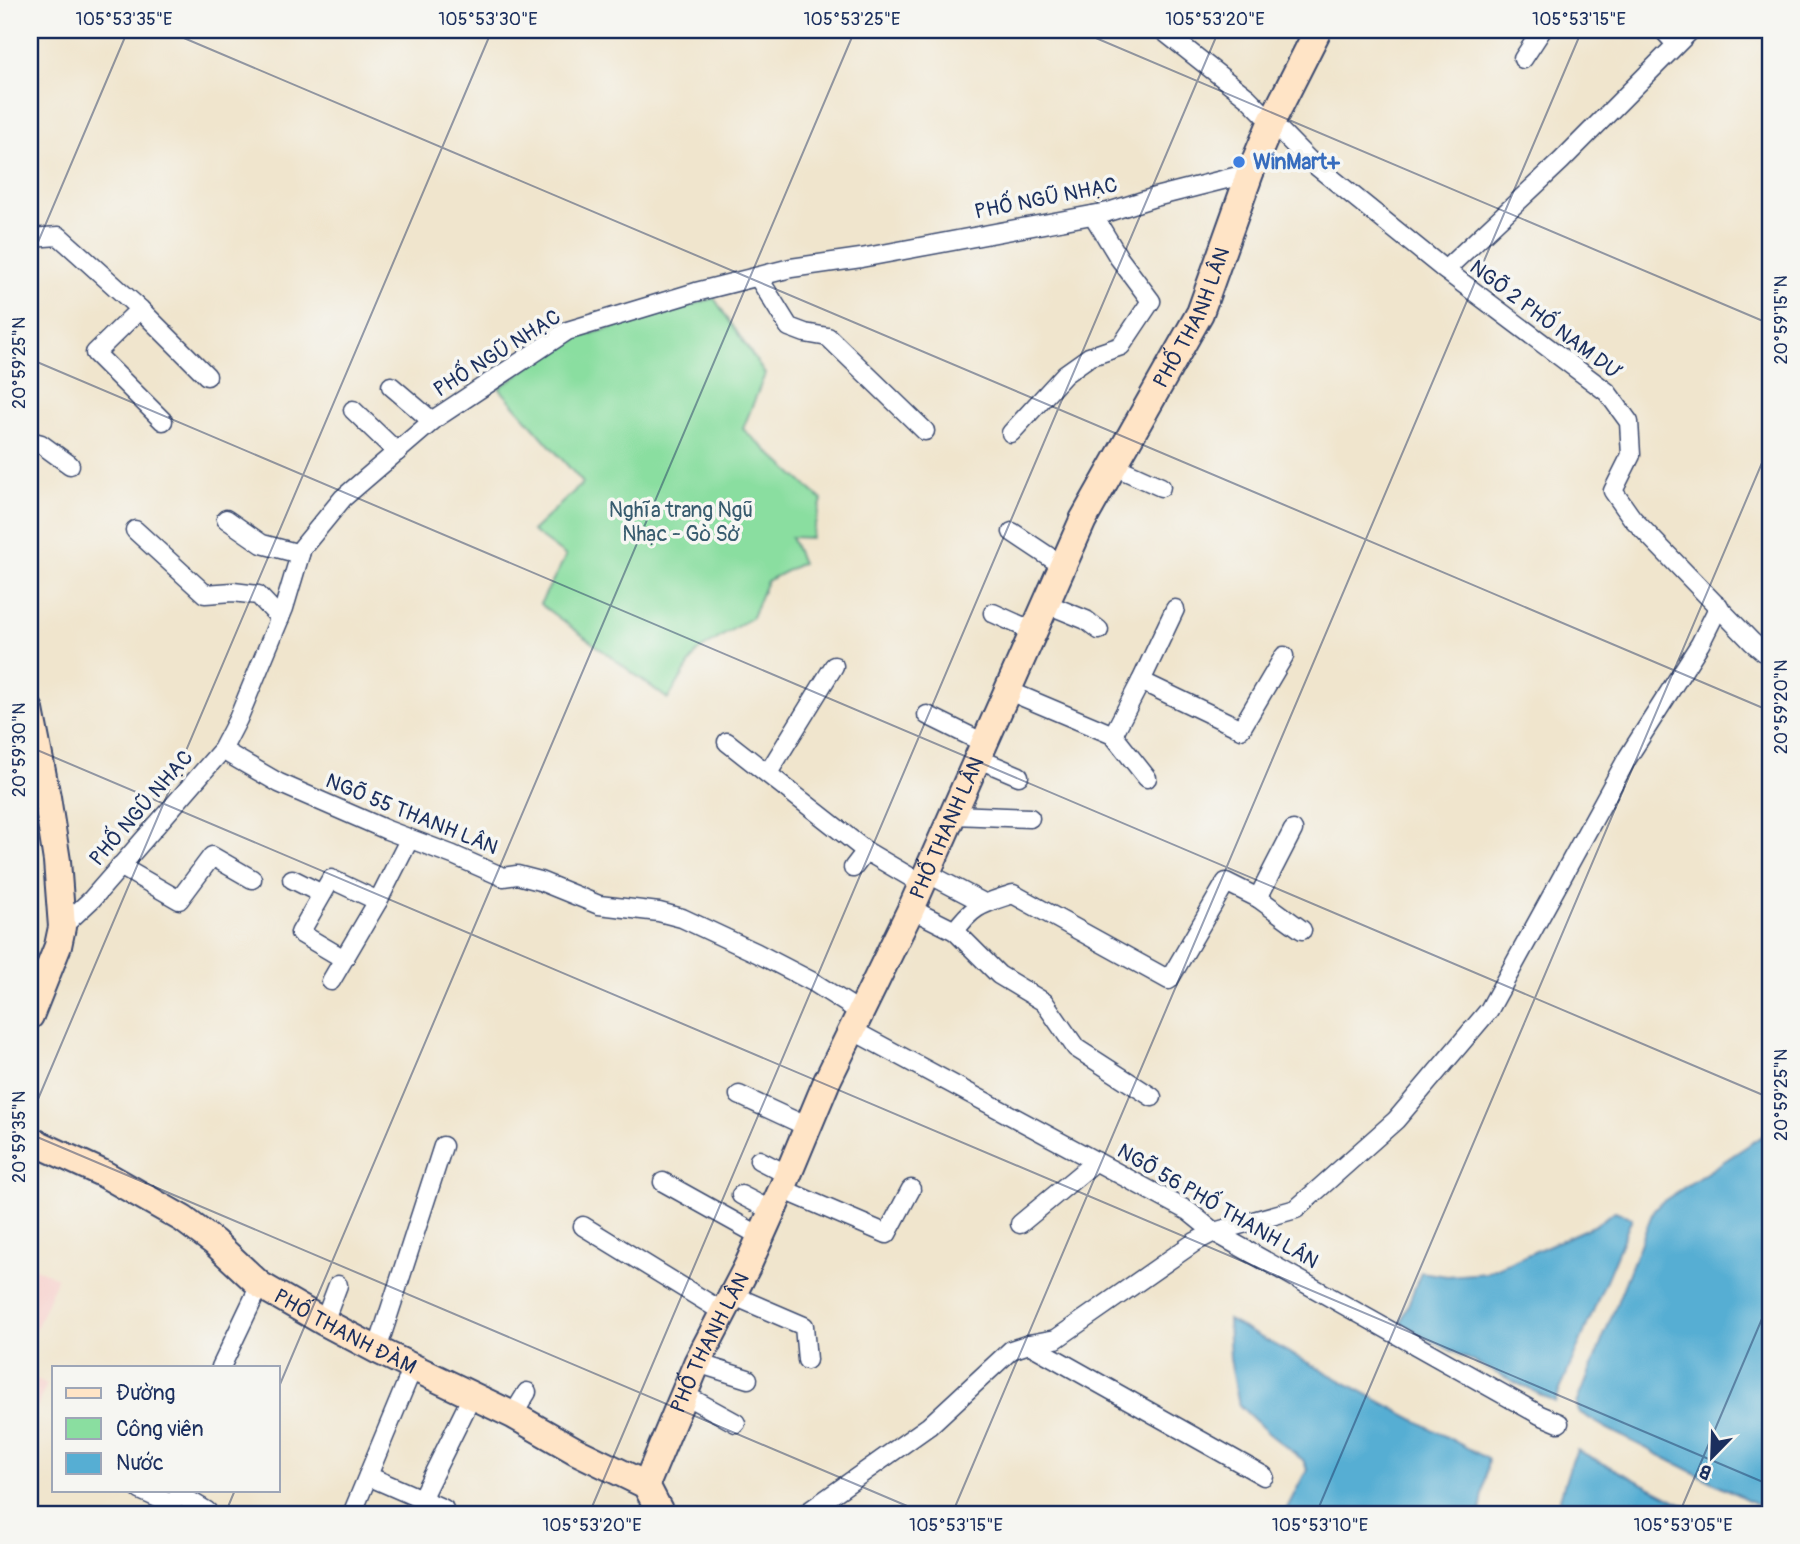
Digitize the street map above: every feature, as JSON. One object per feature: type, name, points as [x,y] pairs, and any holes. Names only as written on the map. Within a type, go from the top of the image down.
[{"type":"street","points":[[1163,30],[1248,98],[1309,160],[1445,270],[1561,161],[1691,30]]},
{"type":"street","name":"PHỐ THANH LÂN","points":[[646,1485],[698,1363],[781,1192],[827,1081],[911,909],[1083,520],[1200,313],[1250,173],[1271,123],[1318,30]]},
{"type":"street","points":[[1523,59],[1542,30]]},
{"type":"street","points":[[1663,30],[1676,44]]},
{"type":"street","name":"PHỐ NGŨ NHẠC","points":[[62,927],[92,899],[222,750],[238,719],[280,618],[302,548],[343,498],[432,421],[568,331],[662,302],[791,268],[861,258],[1093,215],[1250,173]]},
{"type":"street","points":[[1011,433],[1065,374],[1090,357],[1121,346],[1151,301],[1119,258],[1093,215]]},
{"type":"street","points":[[30,238],[59,236],[140,309],[207,376]]},
{"type":"street","name":"NGÕ 2 PHỐ NAM DƯ","points":[[1445,270],[1607,392],[1629,422],[1630,455],[1613,491],[1632,518],[1719,607]]},
{"type":"street","points":[[758,277],[789,327],[828,337],[925,431]]},
{"type":"street","points":[[140,309],[95,353],[163,421]]},
{"type":"street","points":[[391,386],[432,421]]},
{"type":"street","points":[[353,410],[397,452]]},
{"type":"street","points":[[30,441],[41,444],[70,465]]},
{"type":"street","points":[[1114,467],[1161,487]]},
{"type":"street","points":[[226,519],[262,544],[300,554]]},
{"type":"street","points":[[135,530],[205,594],[233,592],[258,595],[280,618]]},
{"type":"street","points":[[1012,532],[1063,566]]},
{"type":"street","points":[[1047,604],[1086,620],[1098,630]]},
{"type":"street","points":[[805,1514],[929,1426],[1011,1350],[1056,1339],[1195,1242],[1214,1232],[1296,1209],[1396,1120],[1489,1010],[1628,757],[1700,644],[1719,607],[1770,657]]},
{"type":"street","points":[[1112,735],[1175,609]]},
{"type":"street","points":[[993,613],[1035,632]]},
{"type":"street","points":[[1141,681],[1241,729],[1284,656]]},
{"type":"street","points":[[768,773],[834,666]]},
{"type":"street","points":[[1009,691],[1112,735],[1147,778]]},
{"type":"street","points":[[30,710],[57,862],[62,927],[58,946],[30,1016]]},
{"type":"street","points":[[927,715],[1019,776]]},
{"type":"street","points":[[727,742],[866,851],[924,879],[984,903]]},
{"type":"street","name":"NGÕ 55 THANH LÂN","points":[[222,750],[279,783],[409,840],[453,855],[503,877],[517,875],[540,881],[599,905],[659,912],[682,918],[781,966],[856,1021]]},
{"type":"street","points":[[953,815],[1030,818]]},
{"type":"street","points":[[1258,898],[1293,830]]},
{"type":"street","points":[[331,981],[378,901],[409,840]]},
{"type":"street","points":[[853,867],[866,851]]},
{"type":"street","points":[[120,866],[179,900],[212,856],[252,879]]},
{"type":"street","points":[[292,879],[322,894]]},
{"type":"street","points":[[344,959],[300,933],[322,894],[331,879],[378,901]]},
{"type":"street","points":[[955,931],[968,913],[984,903],[1013,894],[1169,980],[1226,882],[1258,898],[1302,930]]},
{"type":"street","points":[[911,909],[955,931],[999,975],[1044,1002],[1076,1048],[1152,1097]]},
{"type":"street","name":"NGÕ 56 PHỐ THANH LÂN","points":[[856,1021],[1096,1161],[1188,1211],[1214,1232],[1559,1423]]},
{"type":"street","points":[[739,1095],[808,1127]]},
{"type":"street","name":"PHỐ THANH ĐÀM","points":[[30,1140],[104,1174],[183,1219],[214,1242],[260,1285],[324,1322],[513,1415],[576,1451],[646,1485]]},
{"type":"street","points":[[377,1350],[443,1146]]},
{"type":"street","points":[[759,1160],[781,1192]]},
{"type":"street","points":[[1020,1224],[1096,1161]]},
{"type":"street","points":[[663,1182],[760,1236]]},
{"type":"street","points":[[741,1195],[781,1192],[887,1234],[911,1189]]},
{"type":"street","points":[[583,1226],[728,1303],[804,1326],[807,1360]]},
{"type":"street","points":[[221,1366],[260,1285]]},
{"type":"street","points":[[324,1322],[338,1286]]},
{"type":"street","points":[[1029,1344],[1264,1476]]},
{"type":"street","points":[[698,1363],[748,1379]]},
{"type":"street","points":[[352,1514],[413,1367]]},
{"type":"street","points":[[513,1415],[527,1392]]},
{"type":"street","points":[[685,1395],[736,1423]]},
{"type":"street","points":[[421,1499],[472,1396]]},
{"type":"street","points":[[368,1476],[444,1509]]},
{"type":"street","points":[[646,1485],[661,1514]]},
{"type":"street","points":[[144,1492],[170,1504],[181,1493],[207,1511],[205,1514]]},
{"type":"shaded area","points":[[30,1266],[57,1278],[30,1344]]},
{"type":"shaded area","points":[[30,1376],[47,1384],[37,1407],[30,1403]]},
{"type":"green space","name":"Nghĩa trang Ngũ Nhạc - Gò Sở","points":[[714,298],[765,374],[743,429],[822,500],[811,538],[791,537],[802,563],[767,581],[752,617],[697,652],[668,699],[540,604],[566,556],[532,531],[583,483],[499,388],[566,341]]},
{"type":"water","points":[[1770,1131],[1770,1511],[1606,1428],[1579,1412],[1577,1404],[1654,1209]]},
{"type":"water","points":[[1615,1211],[1632,1218],[1555,1402],[1400,1325],[1421,1272],[1447,1276],[1486,1273],[1595,1225]]},
{"type":"water","points":[[1228,1320],[1488,1459],[1480,1514],[1284,1514],[1307,1469],[1303,1460],[1268,1433],[1239,1405],[1230,1359]]},
{"type":"water","points":[[1577,1450],[1702,1514],[1555,1514]]},
{"type":"place","name":"WinMart+","points":[[1239,162]]}]
